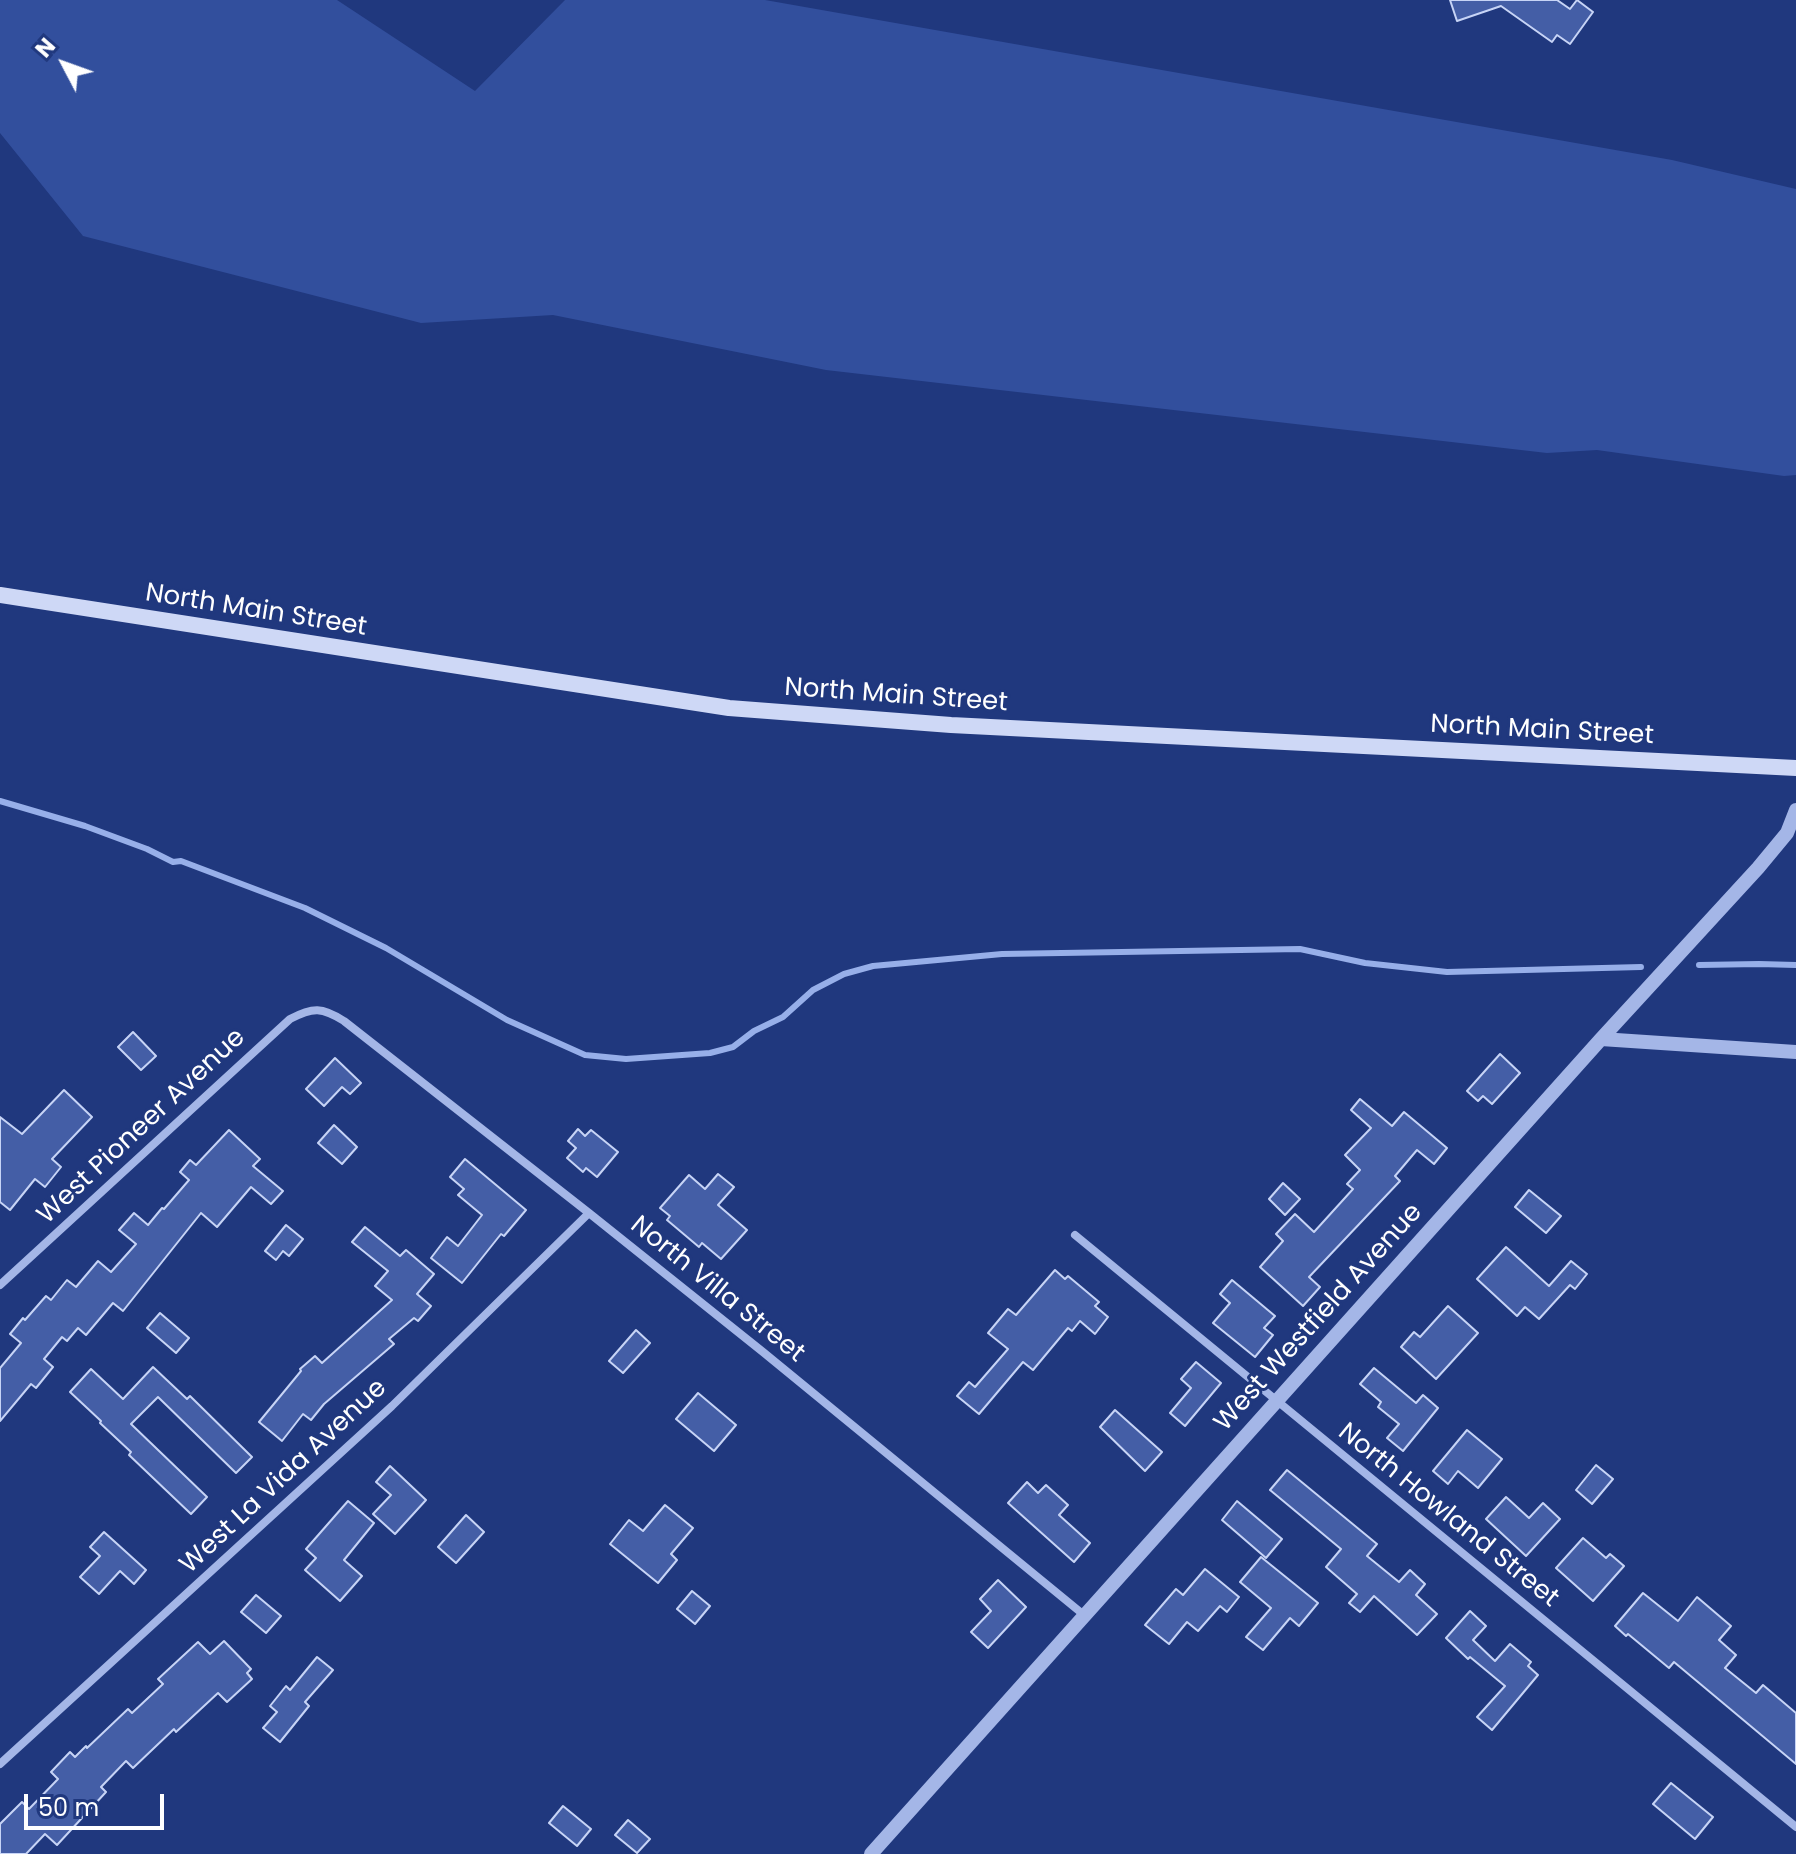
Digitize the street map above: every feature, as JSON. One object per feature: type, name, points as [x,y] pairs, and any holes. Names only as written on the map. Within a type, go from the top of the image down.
[{"type":"main road","name":"North Main Street","points":[[0,595],[729,708],[951,725],[1796,768]]},
{"type":"street","name":"West Westfield Avenue","points":[[871,1854],[1758,868],[1787,833],[1796,810]]},
{"type":"street","name":"North Villa Street","points":[[317,1009],[344,1021],[589,1213],[1084,1615]]},
{"type":"street","name":"West Pioneer Avenue","points":[[0,1285],[290,1019],[317,1009]]},
{"type":"street","points":[[1601,1039],[1796,1052]]},
{"type":"street","name":"West La Vida Avenue","points":[[0,1764],[392,1406],[589,1213]]},
{"type":"street","name":"North Howland Street","points":[[1075,1235],[1796,1827]]},
{"type":"shaded area","points":[[0,0],[337,0],[475,91],[565,0],[765,0],[1672,160],[1796,189],[1796,475],[1784,476],[1597,450],[1547,453],[826,370],[553,315],[421,323],[83,236],[0,133]]},
{"type":"building","points":[[1450,0],[1557,0],[1570,9],[1577,0],[1593,12],[1570,44],[1557,35],[1552,42],[1501,6],[1457,21]]},
{"type":"building","points":[[133,1032],[156,1056],[141,1070],[118,1047]]},
{"type":"building","points":[[1500,1054],[1520,1073],[1492,1104],[1483,1096],[1478,1101],[1467,1091]]},
{"type":"building","points":[[335,1058],[361,1083],[350,1094],[342,1087],[324,1106],[306,1089]]},
{"type":"building","points":[[64,1090],[92,1117],[52,1159],[61,1167],[45,1187],[35,1179],[10,1210],[0,1202],[0,1117],[22,1134]]},
{"type":"building","points":[[1360,1099],[1392,1126],[1404,1112],[1447,1148],[1434,1164],[1417,1150],[1395,1176],[1400,1181],[1309,1277],[1320,1287],[1303,1306],[1260,1267],[1283,1241],[1276,1234],[1295,1214],[1314,1232],[1353,1189],[1347,1184],[1360,1170],[1345,1155],[1371,1128],[1351,1110]]},
{"type":"building","points":[[334,1125],[357,1147],[342,1164],[318,1143]]},
{"type":"building","points":[[578,1129],[585,1136],[591,1130],[618,1152],[597,1177],[586,1168],[583,1172],[567,1158],[576,1148],[568,1141]]},
{"type":"building","points":[[229,1130],[260,1159],[253,1166],[283,1191],[271,1204],[251,1187],[217,1227],[201,1213],[123,1311],[113,1303],[86,1335],[78,1328],[67,1341],[62,1337],[44,1359],[53,1367],[36,1388],[31,1384],[0,1421],[0,1368],[21,1343],[10,1334],[46,1296],[51,1300],[67,1280],[76,1287],[98,1261],[111,1272],[136,1244],[119,1230],[134,1213],[148,1225],[189,1180],[180,1172],[190,1160],[196,1165]]},
{"type":"building","points":[[465,1159],[526,1210],[504,1236],[501,1234],[462,1283],[431,1258],[447,1237],[458,1246],[482,1215],[458,1195],[464,1189],[450,1177]]},
{"type":"building","points":[[718,1174],[734,1187],[718,1205],[747,1230],[721,1259],[702,1243],[699,1247],[667,1220],[670,1216],[660,1208],[689,1175],[705,1189]]},
{"type":"building","points":[[1283,1183],[1300,1199],[1285,1215],[1269,1199]]},
{"type":"building","points":[[1529,1190],[1561,1216],[1546,1233],[1515,1207]]},
{"type":"building","points":[[286,1225],[303,1239],[289,1256],[283,1251],[276,1260],[265,1251]]},
{"type":"building","points":[[365,1227],[400,1256],[406,1250],[434,1274],[417,1294],[431,1306],[418,1321],[414,1318],[389,1339],[394,1344],[324,1404],[311,1420],[303,1414],[282,1441],[259,1422],[300,1369],[315,1356],[322,1363],[392,1300],[375,1286],[388,1271],[352,1242]]},
{"type":"building","points":[[1506,1247],[1549,1286],[1571,1261],[1587,1274],[1575,1289],[1570,1285],[1539,1319],[1525,1307],[1517,1316],[1477,1279]]},
{"type":"building","points":[[1055,1270],[1065,1279],[1068,1276],[1099,1302],[1095,1306],[1108,1317],[1095,1334],[1080,1321],[1072,1331],[1068,1328],[1033,1370],[1023,1362],[979,1414],[957,1396],[969,1382],[975,1387],[1008,1349],[988,1333],[1008,1309],[1016,1315]]},
{"type":"building","points":[[1232,1280],[1275,1316],[1264,1328],[1273,1335],[1255,1357],[1213,1323],[1230,1303],[1220,1294]]},
{"type":"building","points":[[1448,1306],[1478,1333],[1436,1379],[1401,1347],[1414,1332],[1420,1337]]},
{"type":"building","points":[[160,1313],[189,1338],[176,1353],[147,1328]]},
{"type":"building","points":[[636,1330],[650,1343],[623,1373],[609,1361]]},
{"type":"building","points":[[1196,1362],[1221,1383],[1185,1426],[1170,1413],[1191,1388],[1181,1379]]},
{"type":"building","points":[[153,1367],[187,1399],[190,1396],[252,1457],[236,1473],[158,1397],[131,1424],[207,1497],[191,1514],[129,1455],[131,1452],[70,1392],[91,1369],[123,1399]]},
{"type":"building","points":[[1374,1368],[1416,1403],[1423,1395],[1438,1408],[1403,1451],[1387,1438],[1399,1424],[1378,1407],[1381,1402],[1360,1384]]},
{"type":"building","points":[[698,1393],[736,1425],[714,1451],[676,1419]]},
{"type":"building","points":[[1115,1410],[1162,1452],[1145,1471],[1100,1427]]},
{"type":"building","points":[[1467,1430],[1502,1459],[1478,1488],[1458,1471],[1448,1484],[1433,1471]]},
{"type":"building","points":[[1596,1465],[1613,1479],[1592,1504],[1576,1490]]},
{"type":"building","points":[[390,1466],[426,1500],[395,1534],[373,1514],[391,1495],[376,1482]]},
{"type":"building","points":[[1287,1470],[1377,1544],[1367,1556],[1399,1582],[1410,1570],[1425,1584],[1416,1595],[1437,1614],[1417,1635],[1374,1596],[1360,1612],[1349,1603],[1357,1594],[1326,1567],[1341,1549],[1270,1490]]},
{"type":"building","points":[[1027,1482],[1038,1493],[1046,1485],[1068,1505],[1059,1515],[1090,1543],[1074,1562],[1008,1503]]},
{"type":"building","points":[[1506,1497],[1529,1518],[1543,1503],[1560,1519],[1526,1556],[1486,1519]]},
{"type":"building","points":[[348,1501],[374,1523],[344,1560],[362,1576],[340,1601],[305,1570],[316,1558],[306,1549]]},
{"type":"building","points":[[1237,1501],[1282,1539],[1266,1558],[1222,1520]]},
{"type":"building","points":[[665,1505],[693,1528],[671,1554],[677,1560],[658,1583],[610,1544],[629,1520],[643,1531]]},
{"type":"building","points":[[466,1515],[484,1532],[456,1563],[438,1547]]},
{"type":"building","points":[[104,1532],[146,1570],[134,1584],[120,1571],[99,1594],[80,1577],[100,1556],[90,1547]]},
{"type":"building","points":[[1583,1538],[1606,1558],[1610,1554],[1624,1566],[1593,1601],[1556,1568]]},
{"type":"building","points":[[1261,1557],[1318,1603],[1299,1626],[1290,1618],[1263,1650],[1246,1637],[1271,1608],[1240,1582]]},
{"type":"building","points":[[1205,1569],[1239,1597],[1227,1612],[1220,1606],[1198,1631],[1187,1622],[1169,1644],[1145,1625],[1176,1589],[1183,1595]]},
{"type":"building","points":[[998,1580],[1026,1607],[988,1648],[971,1632],[991,1611],[980,1599]]},
{"type":"building","points":[[692,1591],[710,1606],[695,1624],[677,1609]]},
{"type":"building","points":[[1643,1593],[1678,1621],[1697,1597],[1731,1626],[1719,1640],[1736,1655],[1725,1668],[1756,1693],[1763,1685],[1796,1713],[1796,1764],[1674,1662],[1669,1668],[1615,1626]]},
{"type":"building","points":[[256,1595],[281,1616],[266,1633],[241,1612]]},
{"type":"building","points":[[1470,1611],[1486,1626],[1473,1640],[1495,1661],[1510,1644],[1531,1662],[1528,1666],[1538,1675],[1492,1730],[1477,1717],[1505,1686],[1470,1657],[1468,1659],[1446,1638]]},
{"type":"building","points":[[224,1641],[251,1669],[247,1673],[252,1679],[227,1702],[218,1693],[133,1768],[126,1761],[101,1787],[106,1792],[57,1845],[45,1834],[26,1854],[0,1854],[0,1824],[22,1802],[29,1809],[58,1779],[51,1772],[70,1752],[75,1757],[128,1709],[132,1713],[163,1684],[158,1679],[198,1642],[210,1654]]},
{"type":"building","points":[[317,1657],[333,1670],[305,1702],[309,1706],[280,1742],[263,1728],[277,1712],[270,1706],[286,1686],[290,1690]]},
{"type":"building","points":[[1671,1783],[1713,1817],[1695,1839],[1653,1804]]},
{"type":"building","points":[[563,1806],[591,1829],[577,1846],[549,1823]]},
{"type":"building","points":[[628,1820],[650,1839],[637,1853],[615,1835]]},
{"type":"waterway","points":[[0,801],[85,826],[173,862],[181,861],[305,908],[386,948],[507,1020],[585,1055],[626,1059],[710,1053],[733,1047],[754,1031],[783,1017],[813,990],[844,974],[873,966],[1002,954],[1300,949],[1365,963],[1447,972],[1641,967]]},
{"type":"waterway","points":[[1699,965],[1796,965]]}]
